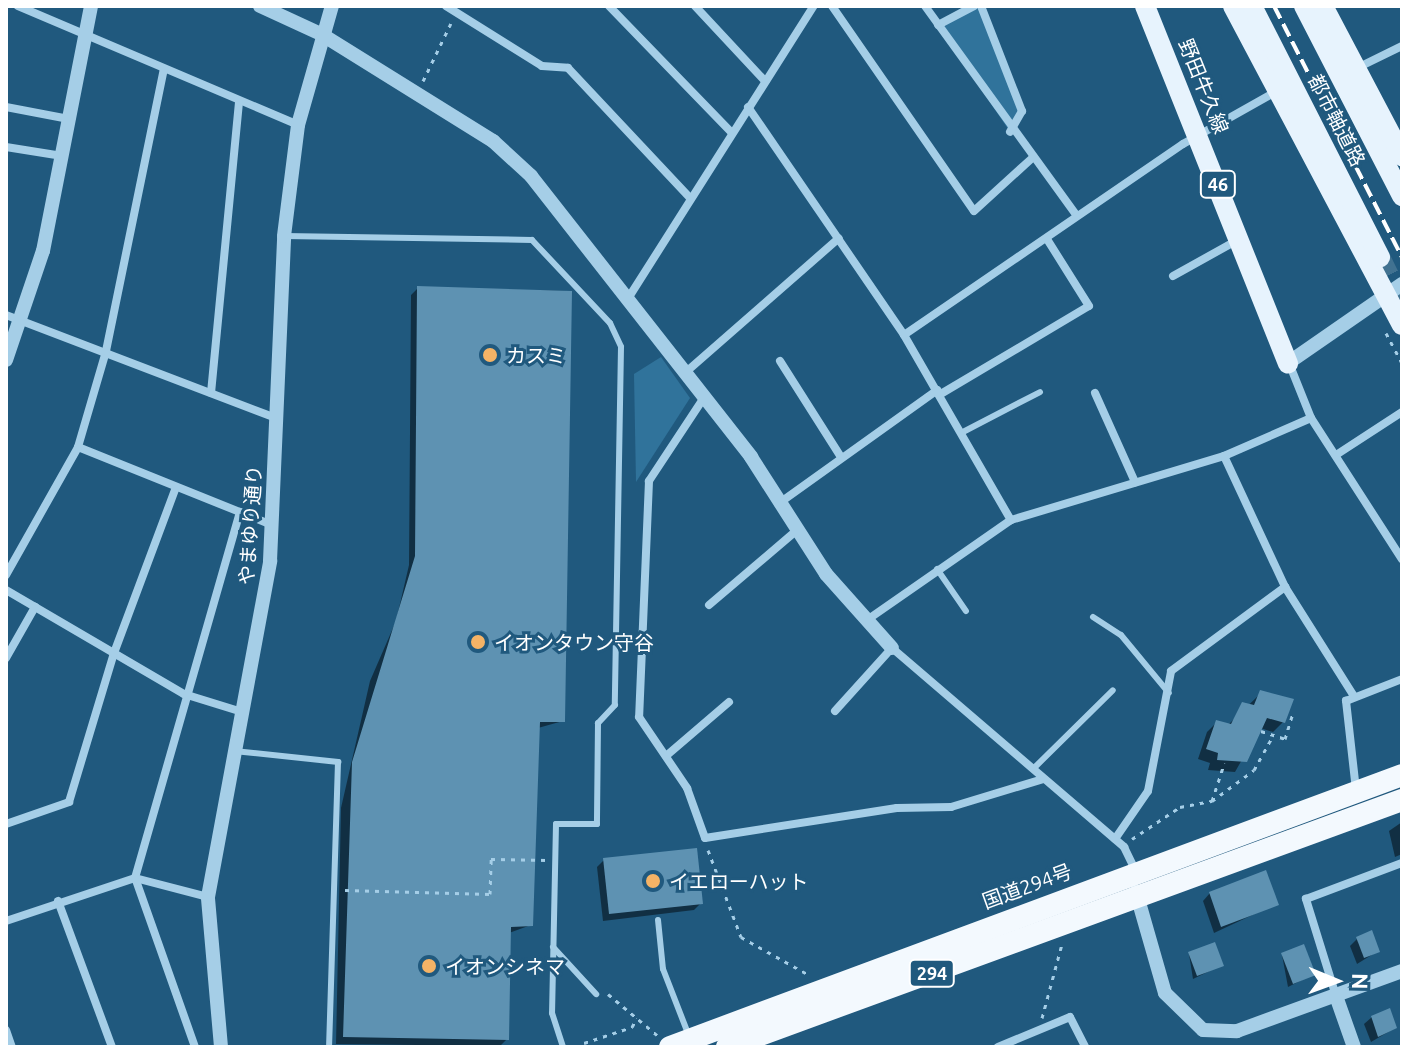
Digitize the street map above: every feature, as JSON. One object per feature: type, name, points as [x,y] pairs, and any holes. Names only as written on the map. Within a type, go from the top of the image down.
[{"type":"highway","name":"国道294号","points":[[727,1047],[1136,872],[1402,775]]},
{"type":"highway","name":"国道294号","points":[[673,1041],[758,1033],[1137,899],[1402,800]]},
{"type":"main road","name":"野田牛久線","points":[[1145,6],[1288,363]]},
{"type":"main road","points":[[1233,6],[1384,297],[1402,325]]},
{"type":"main road","name":"都市軸道路","points":[[1252,6],[1380,257]]},
{"type":"main road","name":"都市軸道路","points":[[1304,6],[1402,196]]},
{"type":"main road","points":[[1323,6],[1402,156]]},
{"type":"street","points":[[18,6],[298,125]]},
{"type":"street","points":[[6,360],[22,322],[62,156],[91,6]]},
{"type":"street","points":[[260,6],[321,34],[493,141],[531,176],[705,396],[796,531],[867,620],[892,648],[1124,847],[1136,872],[1137,899],[1165,993],[1190,1024],[1237,1031],[1402,971]]},
{"type":"street","name":"やまゆり通り","points":[[221,1047],[208,897],[273,525],[284,236],[298,125],[321,34],[332,6]]},
{"type":"street","points":[[446,6],[542,66],[568,68],[689,197]]},
{"type":"street","points":[[609,6],[731,132]]},
{"type":"street","points":[[695,6],[765,81]]},
{"type":"street","points":[[629,297],[689,197],[814,6]]},
{"type":"street","points":[[832,6],[974,211],[1030,160]]},
{"type":"street","points":[[925,6],[1030,160],[1077,216]]},
{"type":"street","points":[[938,25],[974,6]]},
{"type":"street","points":[[981,6],[1022,111],[1010,132]]},
{"type":"street","points":[[1355,69],[1402,46]]},
{"type":"street","points":[[6,575],[78,447],[106,351],[164,69]]},
{"type":"street","points":[[904,335],[1077,216],[1277,91]]},
{"type":"street","points":[[211,393],[239,102]]},
{"type":"street","points":[[6,107],[69,119]]},
{"type":"street","points":[[748,107],[904,335],[1011,520]]},
{"type":"street","points":[[6,147],[62,156]]},
{"type":"street","points":[[686,372],[839,238]]},
{"type":"street","points":[[1173,276],[1240,238]]},
{"type":"street","points":[[778,505],[841,457],[938,392],[1089,306],[1047,239]]},
{"type":"street","points":[[1402,284],[1288,363],[1311,418],[1402,559]]},
{"type":"street","points":[[6,315],[277,418]]},
{"type":"street","points":[[780,361],[841,457]]},
{"type":"street","points":[[1095,393],[1135,482]]},
{"type":"street","points":[[705,396],[649,481],[639,717],[666,756],[705,838],[897,808],[951,807],[1043,779]]},
{"type":"street","points":[[1336,455],[1402,412]]},
{"type":"street","points":[[867,620],[1011,520],[1224,456],[1311,418]]},
{"type":"street","points":[[78,447],[273,525]]},
{"type":"street","points":[[1224,456],[1285,587],[1354,696]]},
{"type":"street","points":[[6,824],[69,802],[114,653],[176,487]]},
{"type":"street","points":[[195,1047],[135,878],[184,694],[240,512]]},
{"type":"street","points":[[709,605],[796,531]]},
{"type":"street","points":[[1115,839],[1148,791],[1170,695],[1171,671],[1285,587]]},
{"type":"street","points":[[6,590],[184,694],[242,712]]},
{"type":"street","points":[[6,658],[35,607]]},
{"type":"street","points":[[835,711],[892,648]]},
{"type":"street","points":[[1356,791],[1343,710],[1354,696],[1402,679]]},
{"type":"street","points":[[666,756],[729,702]]},
{"type":"street","points":[[1354,1047],[1306,899],[1402,863]]},
{"type":"street","points":[[6,921],[58,901],[135,878],[208,897]]},
{"type":"street","points":[[58,901],[112,1047]]},
{"type":"street","points":[[998,1047],[1070,1017],[1085,1047]]},
{"type":"street","points":[[6,1030],[12,1047]]},
{"type":"lane","points":[[284,236],[532,240],[610,323],[621,347],[615,705],[598,723],[597,824],[556,824],[552,1013],[563,1047]]},
{"type":"lane","points":[[961,433],[1040,392]]},
{"type":"lane","points":[[937,569],[966,611]]},
{"type":"lane","points":[[1093,617],[1121,635],[1170,695]]},
{"type":"lane","points":[[1033,770],[1113,690]]},
{"type":"lane","points":[[234,751],[338,762],[329,1047]]},
{"type":"lane","points":[[658,920],[673,1041]]},
{"type":"lane","points":[[553,947],[596,994]]},
{"type":"path","points":[[417,94],[456,12]]},
{"type":"path","points":[[1383,335],[1402,363]]},
{"type":"path","points":[[1261,731],[1285,739],[1293,713]]},
{"type":"path","points":[[1124,847],[1156,818],[1212,801],[1254,770],[1273,736]]},
{"type":"path","points":[[1212,801],[1224,763]]},
{"type":"path","points":[[705,838],[741,937],[815,979]]},
{"type":"path","points":[[347,890],[490,894],[491,859],[535,860]]},
{"type":"path","points":[[1039,1028],[1064,937]]},
{"type":"path","points":[[596,994],[606,992],[637,1018],[673,1041]]},
{"type":"path","points":[[584,1043],[632,1027],[637,1018]]},
{"type":"shaded area","points":[[981,6],[1022,111],[1010,132],[938,25]]},
{"type":"shaded area","points":[[661,357],[690,398],[636,482],[634,374]]},
{"type":"building","name":"イオンタウン守谷","points":[[417,286],[572,291],[565,722],[540,722],[533,926],[511,927],[509,1040],[343,1037],[352,762],[415,556]]},
{"type":"building","points":[[1260,690],[1294,699],[1285,723],[1267,718],[1247,762],[1217,760],[1218,753],[1206,749],[1216,720],[1231,724],[1242,702],[1254,705]]},
{"type":"building","name":"イエローハット","points":[[697,848],[703,904],[609,914],[603,858]]},
{"type":"building","points":[[1266,870],[1279,905],[1221,927],[1209,892]]},
{"type":"building","points":[[1372,930],[1380,952],[1364,958],[1356,937]]},
{"type":"building","points":[[1215,942],[1224,966],[1197,976],[1188,952]]},
{"type":"building","points":[[1304,944],[1316,975],[1293,984],[1281,953]]},
{"type":"building","points":[[1390,1008],[1397,1028],[1378,1037],[1371,1016]]},
{"type":"tunnel","points":[[1380,257],[1402,302]]},
{"type":"railway","points":[[1274,6],[1402,257]]},
{"type":"place","name":"カスミ","points":[[490,355]]},
{"type":"place","name":"イオンタウン守谷","points":[[478,642]]},
{"type":"place","name":"イエローハット","points":[[653,881]]},
{"type":"place","name":"イオンシネマ","points":[[429,966]]}]
